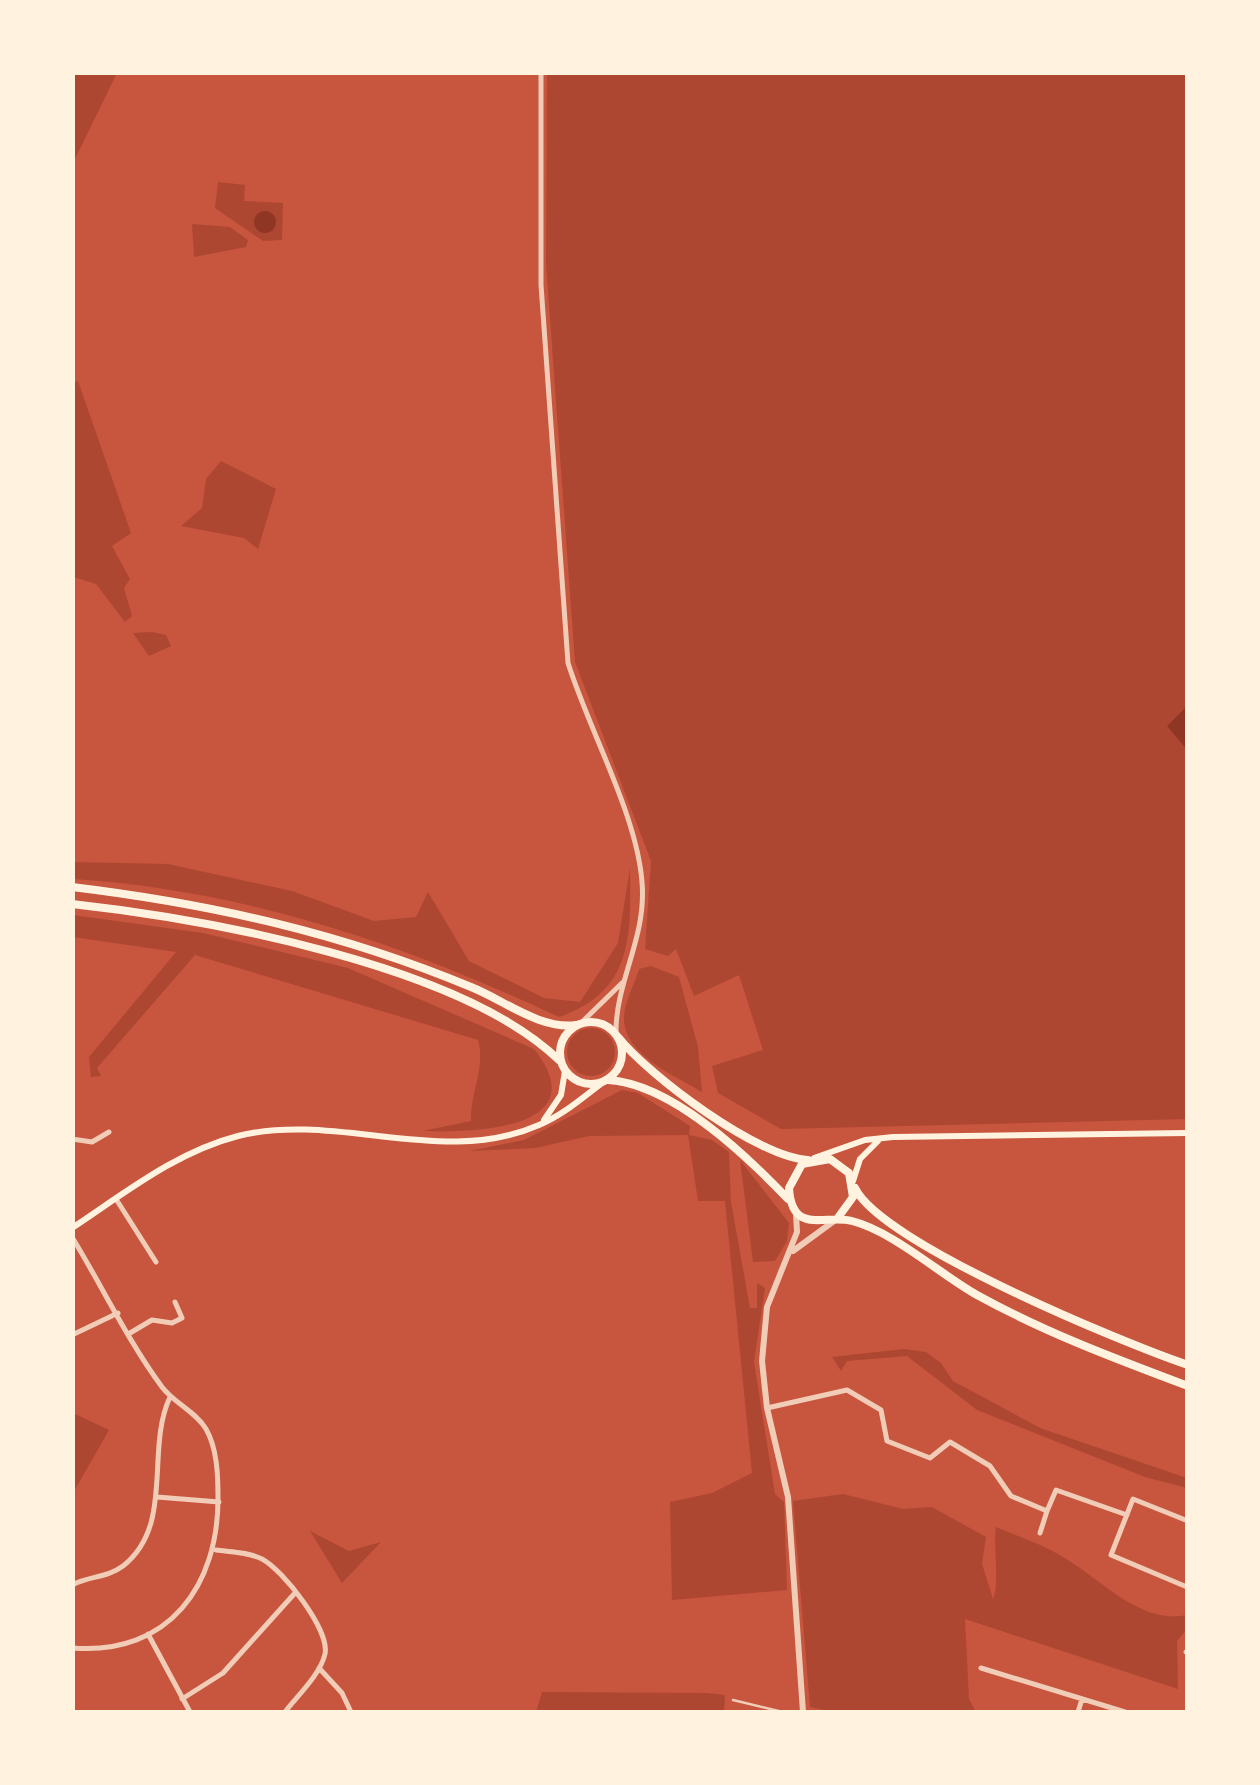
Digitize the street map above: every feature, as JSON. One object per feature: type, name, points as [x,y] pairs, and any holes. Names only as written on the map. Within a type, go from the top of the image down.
[{"type":"highway","points":[[72,886],[247,913],[412,962],[544,1022],[596,1022],[617,1035],[637,1061],[672,1088],[781,1156],[838,1162],[877,1216],[1000,1285],[1126,1344],[1188,1366]]},
{"type":"highway","points":[[72,904],[158,914],[249,932],[360,963],[503,1021],[530,1035],[560,1061],[565,1071],[586,1084],[635,1083],[734,1145],[810,1221],[836,1220],[866,1227],[977,1295],[1046,1329],[1188,1386]]},
{"type":"highway","points":[[560,1061],[562,1040],[579,1024]]},
{"type":"highway","points":[[605,1081],[620,1065],[617,1035]]},
{"type":"highway","points":[[792,1204],[793,1174],[812,1159]]},
{"type":"highway","points":[[836,1220],[851,1204],[853,1182]]},
{"type":"main road","points":[[535,1127],[561,1096],[565,1071]]},
{"type":"main road","points":[[72,1228],[192,1152],[239,1136],[296,1128],[467,1142],[535,1127],[605,1081]]},
{"type":"main road","points":[[812,1159],[878,1140],[1188,1132]]},
{"type":"main road","points":[[853,1182],[860,1159],[878,1140]]},
{"type":"street","points":[[541,72],[541,285],[568,663],[587,723],[628,823],[642,882],[639,936],[625,980],[617,1035]]},
{"type":"street","points":[[579,1024],[625,980]]},
{"type":"street","points":[[72,1139],[92,1142],[109,1132]]},
{"type":"street","points":[[116,1198],[156,1262]]},
{"type":"street","points":[[792,1204],[798,1226],[768,1308],[762,1361],[767,1408],[788,1497],[803,1712]]},
{"type":"street","points":[[789,1255],[836,1220]]},
{"type":"street","points":[[72,1237],[170,1396],[206,1428],[216,1463],[218,1502],[216,1550],[185,1606],[148,1634],[105,1650],[72,1648]]},
{"type":"street","points":[[130,1333],[152,1320],[172,1323],[182,1318],[175,1302]]},
{"type":"street","points":[[72,1335],[118,1313]]},
{"type":"street","points":[[767,1408],[847,1390],[865,1396],[881,1410],[888,1441],[930,1458],[950,1442],[990,1466],[1011,1496],[1047,1510]]},
{"type":"street","points":[[72,1586],[110,1574],[126,1564],[146,1537],[157,1497],[157,1453],[170,1396]]},
{"type":"street","points":[[1040,1533],[1056,1490],[1127,1515]]},
{"type":"street","points":[[157,1497],[218,1502]]},
{"type":"street","points":[[1187,1587],[1111,1555],[1133,1499],[1188,1520]]},
{"type":"street","points":[[216,1550],[258,1557],[272,1566],[326,1640],[319,1668],[285,1712]]},
{"type":"street","points":[[182,1699],[222,1673],[295,1594]]},
{"type":"street","points":[[148,1634],[190,1712]]},
{"type":"street","points":[[319,1668],[342,1693],[352,1712]]},
{"type":"street","points":[[981,1668],[1125,1712]]},
{"type":"street","points":[[1078,1712],[1082,1699]]},
{"type":"lane","points":[[733,1700],[783,1712]]},
{"type":"shaded area","points":[[72,73],[117,73],[73,163]]},
{"type":"shaded area","points":[[547,73],[1187,73],[1188,706],[1167,726],[1187,750],[1187,1119],[781,1129],[718,1093],[712,1066],[763,1050],[739,975],[694,996],[676,949],[668,956],[645,949],[651,861],[575,662],[546,264]]},
{"type":"shaded area","points":[[218,182],[245,185],[244,201],[283,203],[282,240],[263,241],[215,208]]},
{"type":"shaded area","points":[[265,211],[273,214],[273,230],[265,233],[257,230],[254,222],[257,214]]},
{"type":"shaded area","points":[[192,224],[230,227],[248,240],[246,247],[194,257]]},
{"type":"shaded area","points":[[78,381],[131,533],[112,546],[130,579],[124,588],[132,616],[125,622],[96,584],[73,577],[72,383]]},
{"type":"shaded area","points":[[221,461],[276,489],[258,549],[244,538],[181,526],[202,508],[206,479]]},
{"type":"shaded area","points":[[133,633],[166,635],[171,646],[149,656]]},
{"type":"shaded area","points":[[1187,706],[1187,750],[1167,726]]},
{"type":"shaded area","points":[[73,862],[168,864],[292,891],[374,921],[416,917],[428,892],[469,961],[544,998],[580,1002],[618,943],[630,868],[630,917],[623,959],[614,977],[583,1006],[559,1017],[442,966],[322,925],[200,895],[73,879]]},
{"type":"shaded area","points":[[73,915],[203,933],[348,968],[534,1049],[550,1076],[550,1096],[540,1111],[520,1121],[469,1130],[422,1131],[471,1121],[480,1060],[478,1040],[195,955],[97,1068],[101,1076],[91,1077],[89,1057],[176,952],[73,937]]},
{"type":"shaded area","points":[[651,966],[679,977],[698,1047],[702,1092],[652,1063],[626,1030],[625,1010],[639,969]]},
{"type":"shaded area","points":[[591,1028],[608,1035],[615,1052],[608,1069],[591,1076],[574,1069],[567,1052],[574,1035]]},
{"type":"shaded area","points":[[622,1090],[638,1093],[690,1126],[689,1135],[712,1140],[729,1152],[731,1202],[750,1308],[757,1308],[757,1283],[765,1288],[754,1362],[775,1494],[784,1502],[787,1590],[672,1600],[670,1502],[712,1493],[752,1473],[725,1201],[698,1201],[688,1135],[589,1136],[535,1148],[469,1151],[524,1140]]},
{"type":"shaded area","points":[[740,1160],[789,1223],[787,1241],[775,1261],[753,1262]]},
{"type":"shaded area","points":[[904,1349],[926,1352],[941,1363],[953,1381],[1040,1428],[1187,1478],[1187,1488],[1145,1477],[977,1410],[907,1356],[847,1361],[841,1371],[832,1357]]},
{"type":"shaded area","points":[[73,1413],[109,1430],[73,1493]]},
{"type":"shaded area","points":[[843,1494],[903,1509],[932,1507],[986,1537],[982,1564],[993,1599],[996,1527],[1060,1555],[1139,1608],[1155,1614],[1187,1615],[1187,1629],[1177,1641],[1178,1689],[965,1619],[969,1699],[976,1712],[834,1712],[810,1707],[793,1501]]},
{"type":"shaded area","points":[[310,1531],[349,1551],[381,1542],[342,1583]]},
{"type":"shaded area","points":[[542,1692],[707,1693],[725,1695],[724,1712],[536,1712]]}]
